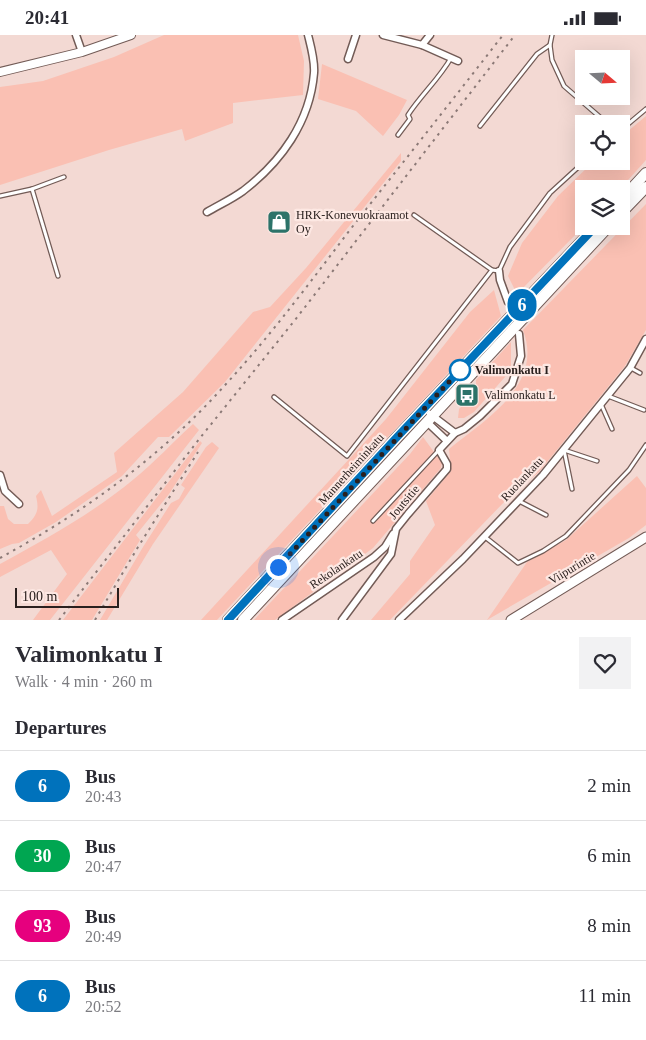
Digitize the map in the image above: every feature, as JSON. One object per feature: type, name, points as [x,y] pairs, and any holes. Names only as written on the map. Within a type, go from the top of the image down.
[{"type":"main road","points":[[630,190],[646,173]]},
{"type":"main road","points":[[630,204],[646,187]]},
{"type":"main road","name":"Mannerheiminkatu","points":[[228,620],[421,411],[587,235]]},
{"type":"main road","name":"Mannerheiminkatu","points":[[243,620],[602,235]]},
{"type":"main road","name":"Viipurintie","points":[[511,620],[646,537]]},
{"type":"street","points":[[76,35],[82,52]]},
{"type":"street","points":[[0,72],[82,52],[131,35]]},
{"type":"street","points":[[207,212],[242,192],[268,170],[286,148],[303,120],[311,92],[314,71],[308,35]]},
{"type":"street","points":[[348,59],[356,35]]},
{"type":"street","points":[[383,35],[422,45],[455,59]]},
{"type":"street","points":[[422,45],[430,35]]},
{"type":"street","points":[[496,271],[508,302]]},
{"type":"street","points":[[439,450],[455,433],[464,429],[480,416],[512,384],[522,356],[519,334]]},
{"type":"street","name":"Ruolankatu","points":[[399,620],[463,559],[543,475],[630,368],[646,341]]},
{"type":"street","points":[[421,411],[430,419],[447,441]]},
{"type":"street","points":[[430,419],[455,433]]},
{"type":"street","name":"Joutsitie","points":[[342,620],[391,554],[396,529],[447,469],[447,464],[439,450]]},
{"type":"street","points":[[0,475],[5,491],[19,504]]},
{"type":"street","name":"Rekolankatu","points":[[282,620],[374,557],[385,547],[396,529]]},
{"type":"lane","points":[[552,35],[550,45],[552,60],[564,86],[598,115]]},
{"type":"lane","points":[[480,126],[537,54],[550,45]]},
{"type":"lane","points":[[398,135],[410,119],[408,115],[415,105],[455,59]]},
{"type":"lane","points":[[630,122],[646,109]]},
{"type":"lane","points":[[274,397],[347,456],[496,271],[510,247],[550,193],[575,170]]},
{"type":"lane","points":[[0,196],[32,189],[64,177]]},
{"type":"lane","points":[[32,189],[58,276]]},
{"type":"lane","points":[[414,215],[496,271]]},
{"type":"lane","points":[[630,368],[640,373]]},
{"type":"lane","points":[[607,395],[644,410]]},
{"type":"lane","points":[[601,403],[612,429]]},
{"type":"lane","points":[[484,537],[518,563],[542,551],[566,536],[629,470],[646,445]]},
{"type":"lane","points":[[564,449],[596,461]]},
{"type":"lane","points":[[564,449],[572,489]]},
{"type":"lane","points":[[373,521],[439,450]]},
{"type":"lane","points":[[518,501],[546,515]]},
{"type":"shaded area","points":[[164,35],[298,35],[304,61],[303,95],[233,103],[233,123],[185,141],[182,129],[0,185],[0,87],[43,81],[114,57]]},
{"type":"shaded area","points":[[322,64],[407,100],[399,115],[383,136],[356,111],[318,99]]},
{"type":"shaded area","points":[[646,116],[646,160],[628,180],[575,180],[575,235],[517,294],[508,276],[522,243],[558,196],[585,170],[630,170],[630,129]]},
{"type":"shaded area","points":[[401,153],[401,161],[225,382],[169,437],[158,437],[122,476],[56,522],[19,543],[0,549],[0,506],[4,506],[8,519],[14,524],[28,524],[36,514],[36,496],[41,490],[52,516],[117,472],[114,453],[183,392],[253,312],[270,307],[306,268]]},
{"type":"shaded area","points":[[646,204],[646,330],[625,366],[539,472],[508,498],[390,620],[371,620],[410,574],[410,561],[435,525],[426,501],[451,471],[449,449],[494,413],[519,384],[526,368],[527,350],[523,330],[616,235],[630,235],[630,220]]},
{"type":"shaded area","points":[[494,290],[501,316],[217,620],[201,620],[386,419],[470,312]]},
{"type":"shaded area","points":[[511,342],[511,366],[505,377],[474,412],[464,418],[458,418],[459,409],[476,392],[476,380]]},
{"type":"shaded area","points":[[193,424],[199,430],[50,620],[33,620],[67,574],[51,550],[0,577],[0,564],[52,535],[102,503],[142,472]]},
{"type":"shaded area","points":[[423,437],[442,463],[441,468],[373,548],[275,620],[254,620],[410,454]]},
{"type":"shaded area","points":[[200,441],[202,443],[169,494],[136,535],[140,540],[92,620],[63,620]]},
{"type":"shaded area","points":[[212,442],[219,448],[153,544],[107,620],[100,620],[171,503],[179,499],[185,488],[181,485],[206,447]]},
{"type":"shaded area","points":[[637,476],[646,488],[646,525],[629,538],[487,620],[527,562],[566,540]]},
{"type":"railway","points":[[0,558],[92,502],[149,459],[201,410],[277,325],[503,35]]},
{"type":"railway","points":[[59,620],[200,438],[295,320],[515,35]]},
{"type":"railway","points":[[95,620],[198,452]]},
{"type":"bus line","name":"6","points":[[228,620],[588,235]]},
{"type":"place","name":"HRK-Konevuokraamot Oy","points":[[279,222]]},
{"type":"place","name":"Valimonkatu I","points":[[460,370]]},
{"type":"place","name":"Valimonkatu L","points":[[467,395]]},
{"type":"route","points":[[278,567],[460,370]]}]
